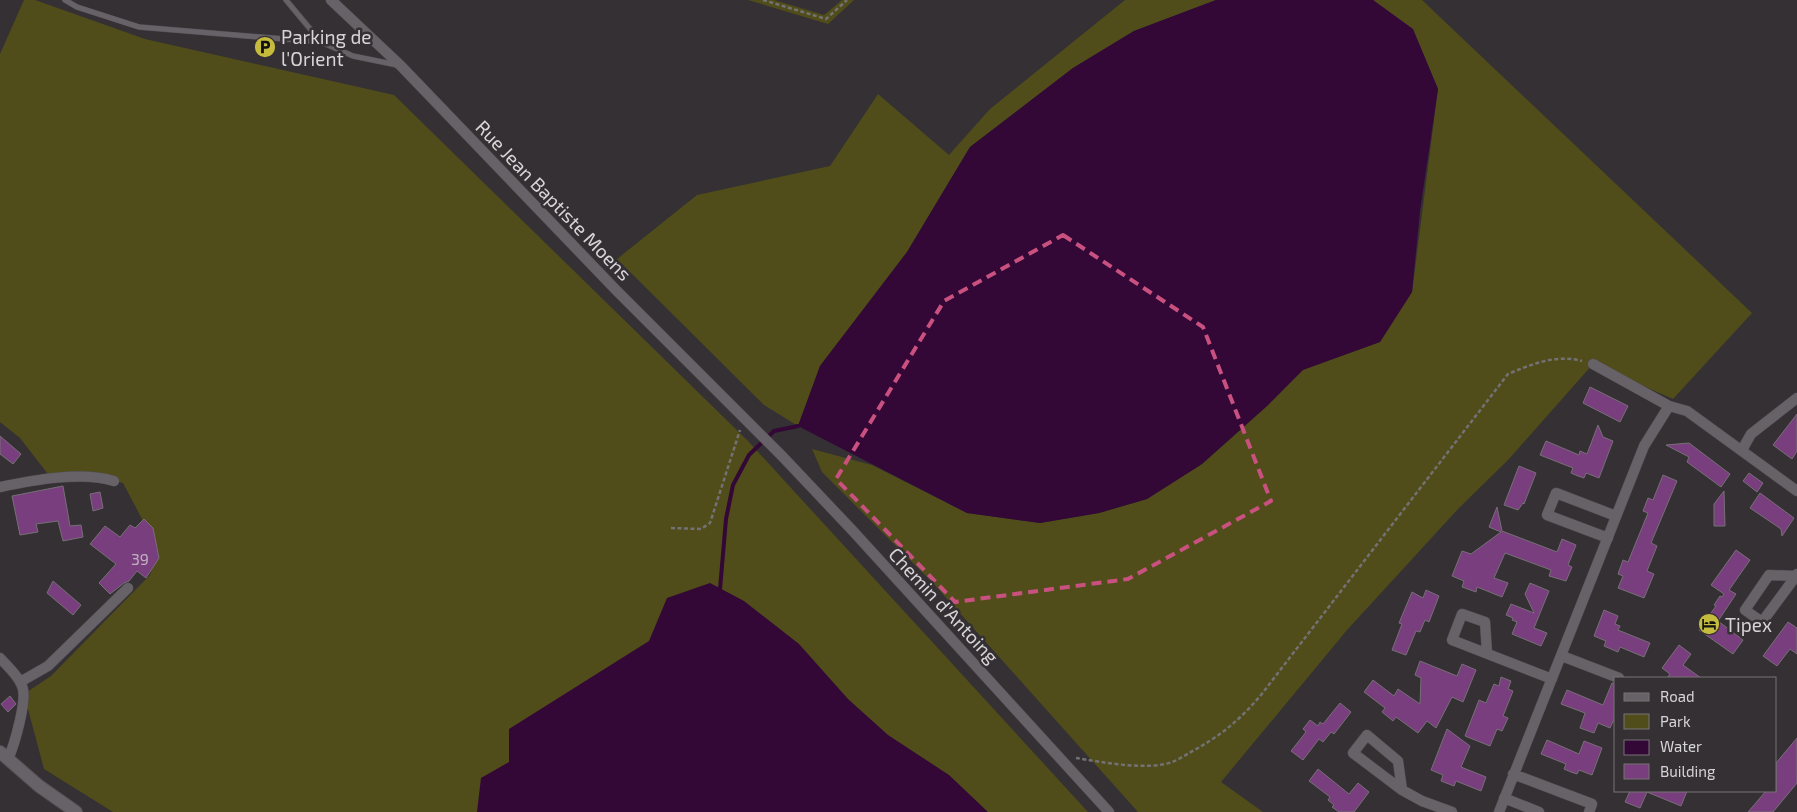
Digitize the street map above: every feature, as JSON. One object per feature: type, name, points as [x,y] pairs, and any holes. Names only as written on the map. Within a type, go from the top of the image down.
[{"type":"main road","points":[[4,755],[39,786],[76,812]]},
{"type":"street","name":"Rue Jean Baptiste Moens","points":[[331,0],[401,66],[746,426]]},
{"type":"street","points":[[1593,364],[1669,406],[1687,411],[1797,491]]},
{"type":"street","points":[[1742,450],[1751,434],[1797,398]]},
{"type":"street","points":[[1499,812],[1644,446],[1669,406]]},
{"type":"street","name":"Chemin d'Antoing","points":[[746,426],[782,456],[852,530],[1110,812]]},
{"type":"street","points":[[0,487],[51,478],[100,476],[114,481]]},
{"type":"street","points":[[1608,538],[1548,516],[1550,508],[1556,493],[1616,516]]},
{"type":"street","points":[[1770,575],[1796,575],[1762,622],[1745,610],[1770,575]]},
{"type":"street","points":[[20,682],[48,666],[128,588]]},
{"type":"street","points":[[1487,653],[1552,679]]},
{"type":"street","points":[[1562,656],[1616,677]]},
{"type":"street","points":[[0,658],[20,682],[24,694],[13,747],[4,755]]},
{"type":"street","points":[[1402,790],[1398,761],[1367,735],[1353,753],[1402,790],[1422,801],[1452,812]]},
{"type":"street","points":[[1513,774],[1592,804],[1589,812]]},
{"type":"street","points":[[1504,798],[1538,812]]},
{"type":"lane","points":[[65,0],[77,7],[139,27],[321,42],[353,56],[401,66]]},
{"type":"lane","points":[[286,0],[321,42]]},
{"type":"path","points":[[763,0],[826,19],[847,0]]},
{"type":"path","points":[[1060,756],[1070,756],[1108,764],[1143,766],[1171,763],[1210,742],[1242,717],[1260,695],[1508,374],[1544,360],[1571,358],[1593,364]]},
{"type":"path","points":[[671,528],[701,529],[710,523],[737,436],[746,426]]},
{"type":"highlighted area","points":[[1063,235],[1203,327],[1271,501],[1128,579],[955,602],[836,479],[944,301]]},
{"type":"green space","points":[[24,0],[35,0],[145,39],[394,95],[748,441],[1088,812],[113,812],[44,769],[24,694],[51,676],[150,575],[158,549],[123,483],[100,476],[51,478],[20,438],[0,422],[0,54]]},
{"type":"green space","points":[[748,0],[774,0],[824,15],[842,0],[854,0],[828,24]]},
{"type":"green space","points":[[1125,0],[1216,0],[1134,31],[1073,68],[970,147],[907,252],[820,366],[798,426],[764,405],[617,259],[697,195],[830,166],[878,94],[949,155],[990,109]]},
{"type":"green space","points":[[1373,0],[1422,0],[1752,313],[1673,399],[1593,364],[1509,459],[1458,509],[1347,630],[1221,782],[1263,812],[1138,812],[932,582],[822,472],[812,449],[872,465],[967,513],[1040,523],[1099,513],[1147,499],[1202,464],[1267,406],[1303,369],[1380,342],[1412,292],[1438,89],[1413,30]]},
{"type":"water","points":[[1216,0],[1373,0],[1413,29],[1438,89],[1420,211],[1412,292],[1380,342],[1303,370],[1267,406],[1202,464],[1147,499],[1099,513],[1040,523],[967,513],[798,426],[820,366],[907,252],[970,147],[1073,68],[1134,31]]},
{"type":"water","points":[[710,583],[744,601],[799,644],[848,699],[888,735],[949,775],[988,812],[477,812],[481,778],[509,762],[509,729],[649,641],[667,598]]},
{"type":"building","points":[[1590,387],[1628,406],[1620,422],[1583,403]]},
{"type":"building","points":[[1797,414],[1797,451],[1792,459],[1773,445]]},
{"type":"building","points":[[1598,425],[1603,437],[1613,441],[1599,478],[1586,473],[1584,478],[1578,476],[1571,473],[1573,468],[1540,455],[1546,441],[1579,455],[1580,451],[1587,454]]},
{"type":"building","points":[[0,436],[21,454],[13,464],[0,454]]},
{"type":"building","points":[[1689,443],[1730,474],[1721,487],[1687,462],[1689,457],[1666,445]]},
{"type":"building","points":[[1519,466],[1536,473],[1524,504],[1518,510],[1504,505]]},
{"type":"building","points":[[1749,473],[1763,483],[1757,492],[1743,481]]},
{"type":"building","points":[[1663,475],[1677,481],[1651,543],[1657,546],[1647,571],[1654,574],[1644,598],[1618,588],[1623,576],[1618,574],[1623,560],[1628,562],[1648,513],[1643,511],[1648,498],[1653,500]]},
{"type":"building","points":[[63,486],[70,526],[81,525],[83,537],[63,541],[58,521],[36,524],[38,532],[20,535],[12,496]]},
{"type":"building","points":[[1724,491],[1725,526],[1714,526],[1714,504]]},
{"type":"building","points":[[100,492],[103,508],[93,511],[90,494]]},
{"type":"building","points":[[1760,493],[1794,518],[1782,536],[1781,529],[1750,508]]},
{"type":"building","points":[[1497,507],[1502,531],[1557,552],[1562,539],[1576,545],[1568,565],[1572,567],[1566,581],[1549,576],[1551,570],[1505,553],[1494,578],[1508,583],[1502,597],[1477,587],[1476,592],[1462,587],[1464,581],[1452,576],[1462,551],[1471,554],[1501,532],[1489,527]]},
{"type":"building","points":[[144,519],[153,528],[159,558],[146,578],[137,571],[129,581],[110,594],[99,583],[116,564],[90,544],[105,526],[120,537],[130,525],[135,528]]},
{"type":"building","points":[[1736,550],[1750,560],[1729,590],[1736,594],[1718,621],[1743,640],[1733,654],[1699,630],[1716,606],[1714,605],[1720,596],[1722,597],[1724,594],[1711,585]]},
{"type":"building","points":[[53,581],[81,605],[73,615],[47,593]]},
{"type":"building","points":[[1530,583],[1549,591],[1534,628],[1547,633],[1541,646],[1512,634],[1517,622],[1506,615],[1511,604],[1534,613],[1525,594]]},
{"type":"building","points":[[1426,590],[1439,596],[1429,622],[1425,620],[1420,632],[1416,631],[1406,655],[1392,650],[1402,624],[1399,623],[1412,592],[1423,598]]},
{"type":"building","points":[[1604,610],[1618,616],[1615,624],[1620,626],[1618,630],[1650,643],[1644,657],[1620,647],[1618,652],[1604,646],[1606,641],[1594,636]]},
{"type":"building","points":[[1788,622],[1797,628],[1797,654],[1790,649],[1777,666],[1763,656]]},
{"type":"building","points":[[1679,645],[1691,654],[1683,665],[1700,677],[1668,677],[1670,674],[1662,668]]},
{"type":"building","points":[[1420,661],[1457,676],[1462,664],[1476,670],[1463,702],[1452,697],[1436,728],[1427,721],[1418,733],[1396,717],[1393,721],[1382,712],[1385,708],[1364,692],[1373,680],[1394,696],[1398,689],[1420,704],[1421,678],[1415,675]]},
{"type":"building","points":[[1501,677],[1511,681],[1508,689],[1513,691],[1503,716],[1508,718],[1502,731],[1497,729],[1490,746],[1465,736],[1479,700],[1486,703],[1494,684],[1499,686]]},
{"type":"building","points":[[1612,683],[1614,684],[1614,719],[1610,728],[1598,723],[1594,733],[1580,728],[1585,713],[1561,704],[1567,690],[1603,705]]},
{"type":"building","points":[[10,696],[16,704],[8,712],[1,704]]},
{"type":"building","points":[[1340,703],[1351,712],[1334,734],[1331,732],[1323,742],[1319,739],[1303,760],[1291,751],[1306,732],[1303,729],[1310,720],[1318,726],[1320,722],[1323,724]]},
{"type":"building","points":[[1447,729],[1470,746],[1461,767],[1486,777],[1481,791],[1456,781],[1454,786],[1441,781],[1443,775],[1431,770]]},
{"type":"building","points":[[1797,738],[1797,783],[1773,812],[1748,812],[1765,792],[1777,792],[1777,762]]},
{"type":"building","points":[[1547,740],[1579,754],[1584,741],[1602,748],[1592,775],[1579,770],[1577,774],[1571,772],[1564,769],[1566,764],[1541,754]]},
{"type":"building","points":[[1318,769],[1349,794],[1358,783],[1369,792],[1354,812],[1339,812],[1332,807],[1334,805],[1328,800],[1330,797],[1309,781]]},
{"type":"building","points":[[1630,792],[1647,792],[1640,808],[1625,802]]},
{"type":"building","points":[[1647,792],[1687,792],[1681,806]]},
{"type":"waterway","points":[[720,589],[726,519],[733,485],[749,455],[774,431],[798,426]]},
{"type":"place","name":"Parking de l'Orient","points":[[265,47]]},
{"type":"place","name":"Tipex","points":[[1709,624]]}]
